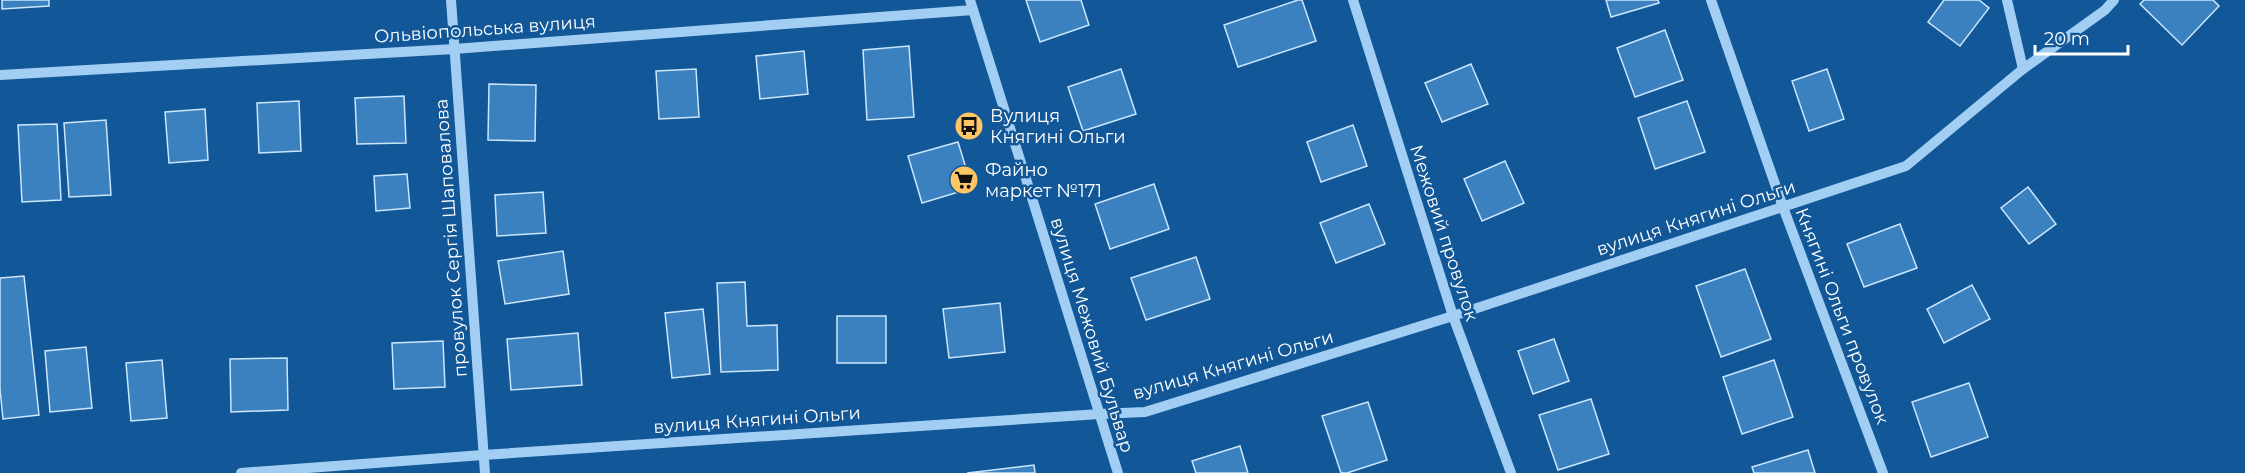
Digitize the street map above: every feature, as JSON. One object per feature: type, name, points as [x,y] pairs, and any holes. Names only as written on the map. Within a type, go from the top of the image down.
[{"type":"street","name":"провулок Сергія Шаповалова","points":[[451,0],[484,473]]},
{"type":"street","name":"Межовий провулок","points":[[1353,0],[1453,316],[1510,473]]},
{"type":"street","name":"Княгині Ольги провулок","points":[[1711,0],[1783,207],[1883,473]]},
{"type":"street","points":[[2007,0],[2023,69]]},
{"type":"street","name":"вулиця Княгині Ольги","points":[[241,473],[483,454],[1145,412],[1453,316],[1906,166],[2023,69],[2105,10],[2114,0]]},
{"type":"street","name":"Ольвіопольська вулиця","points":[[0,75],[454,49],[971,5]]},
{"type":"street","name":"вулиця Межовий Бульвар","points":[[971,5],[1118,473]]},
{"type":"building","points":[[2,0],[49,0],[49,6],[2,9]]},
{"type":"building","points":[[1026,0],[1081,0],[1089,25],[1040,42]]},
{"type":"building","points":[[1302,0],[1316,41],[1238,67],[1224,25]]},
{"type":"building","points":[[1606,0],[1658,0],[1659,3],[1611,17]]},
{"type":"building","points":[[1944,0],[1979,0],[1989,8],[1960,46],[1928,22]]},
{"type":"building","points":[[2144,0],[2213,0],[2219,6],[2182,45],[2140,4]]},
{"type":"building","points":[[1665,30],[1683,80],[1635,97],[1617,48]]},
{"type":"building","points":[[909,46],[914,117],[867,120],[863,50]]},
{"type":"building","points":[[804,51],[808,94],[760,99],[756,56]]},
{"type":"building","points":[[1471,64],[1488,104],[1442,122],[1425,83]]},
{"type":"building","points":[[696,69],[699,117],[659,119],[656,71]]},
{"type":"building","points":[[1121,69],[1136,114],[1083,131],[1068,87]]},
{"type":"building","points":[[1827,69],[1844,119],[1809,131],[1792,81]]},
{"type":"building","points":[[489,84],[536,85],[535,141],[488,140]]},
{"type":"building","points":[[404,96],[406,143],[357,144],[355,98]]},
{"type":"building","points":[[299,101],[301,151],[259,153],[257,103]]},
{"type":"building","points":[[1687,101],[1705,152],[1655,169],[1638,118]]},
{"type":"building","points":[[205,109],[208,160],[169,163],[165,112]]},
{"type":"building","points":[[106,120],[111,195],[69,197],[64,123]]},
{"type":"building","points":[[57,124],[61,200],[22,202],[18,125]]},
{"type":"building","points":[[1353,125],[1367,166],[1321,182],[1307,142]]},
{"type":"building","points":[[958,142],[972,188],[922,203],[908,156]]},
{"type":"building","points":[[1505,161],[1524,203],[1482,221],[1464,179]]},
{"type":"building","points":[[407,174],[410,208],[376,211],[374,176]]},
{"type":"building","points":[[1154,184],[1169,229],[1110,249],[1095,204]]},
{"type":"building","points":[[2028,187],[2056,224],[2029,244],[2001,208]]},
{"type":"building","points":[[543,192],[546,233],[497,236],[495,195]]},
{"type":"building","points":[[1369,204],[1385,244],[1336,263],[1320,223]]},
{"type":"building","points":[[1900,224],[1917,268],[1864,287],[1847,244]]},
{"type":"building","points":[[563,251],[569,294],[505,304],[498,261]]},
{"type":"building","points":[[1196,257],[1210,299],[1146,320],[1131,278]]},
{"type":"building","points":[[1745,269],[1771,339],[1721,357],[1696,286]]},
{"type":"building","points":[[24,276],[39,415],[3,419],[0,389],[0,278]]},
{"type":"building","points":[[745,282],[747,326],[777,325],[778,370],[721,372],[717,283]]},
{"type":"building","points":[[1972,285],[1990,319],[1944,343],[1927,309]]},
{"type":"building","points":[[1000,303],[1005,352],[949,358],[943,309]]},
{"type":"building","points":[[703,309],[710,374],[672,378],[665,313]]},
{"type":"building","points":[[837,316],[886,316],[886,363],[837,363]]},
{"type":"building","points":[[578,333],[582,385],[511,390],[507,339]]},
{"type":"building","points":[[1554,339],[1569,381],[1533,394],[1518,351]]},
{"type":"building","points":[[443,341],[445,387],[394,389],[392,343]]},
{"type":"building","points":[[86,347],[92,408],[50,412],[45,351]]},
{"type":"building","points":[[287,358],[288,410],[231,412],[230,359]]},
{"type":"building","points":[[162,360],[167,418],[131,421],[126,363]]},
{"type":"building","points":[[1774,360],[1793,417],[1742,434],[1723,377]]},
{"type":"building","points":[[1969,383],[1988,437],[1931,457],[1912,402]]},
{"type":"building","points":[[1591,399],[1609,454],[1558,470],[1539,415]]},
{"type":"building","points":[[1368,402],[1387,460],[1341,473],[1322,416]]},
{"type":"building","points":[[1240,446],[1248,473],[1196,473],[1192,461]]},
{"type":"building","points":[[1808,450],[1815,473],[1754,473],[1752,467]]},
{"type":"building","points":[[1034,465],[1035,473],[967,473]]},
{"type":"place","name":"Вулиця Княгині Ольги","points":[[969,126]]},
{"type":"place","name":"Файно маркет №171","points":[[964,180]]}]
